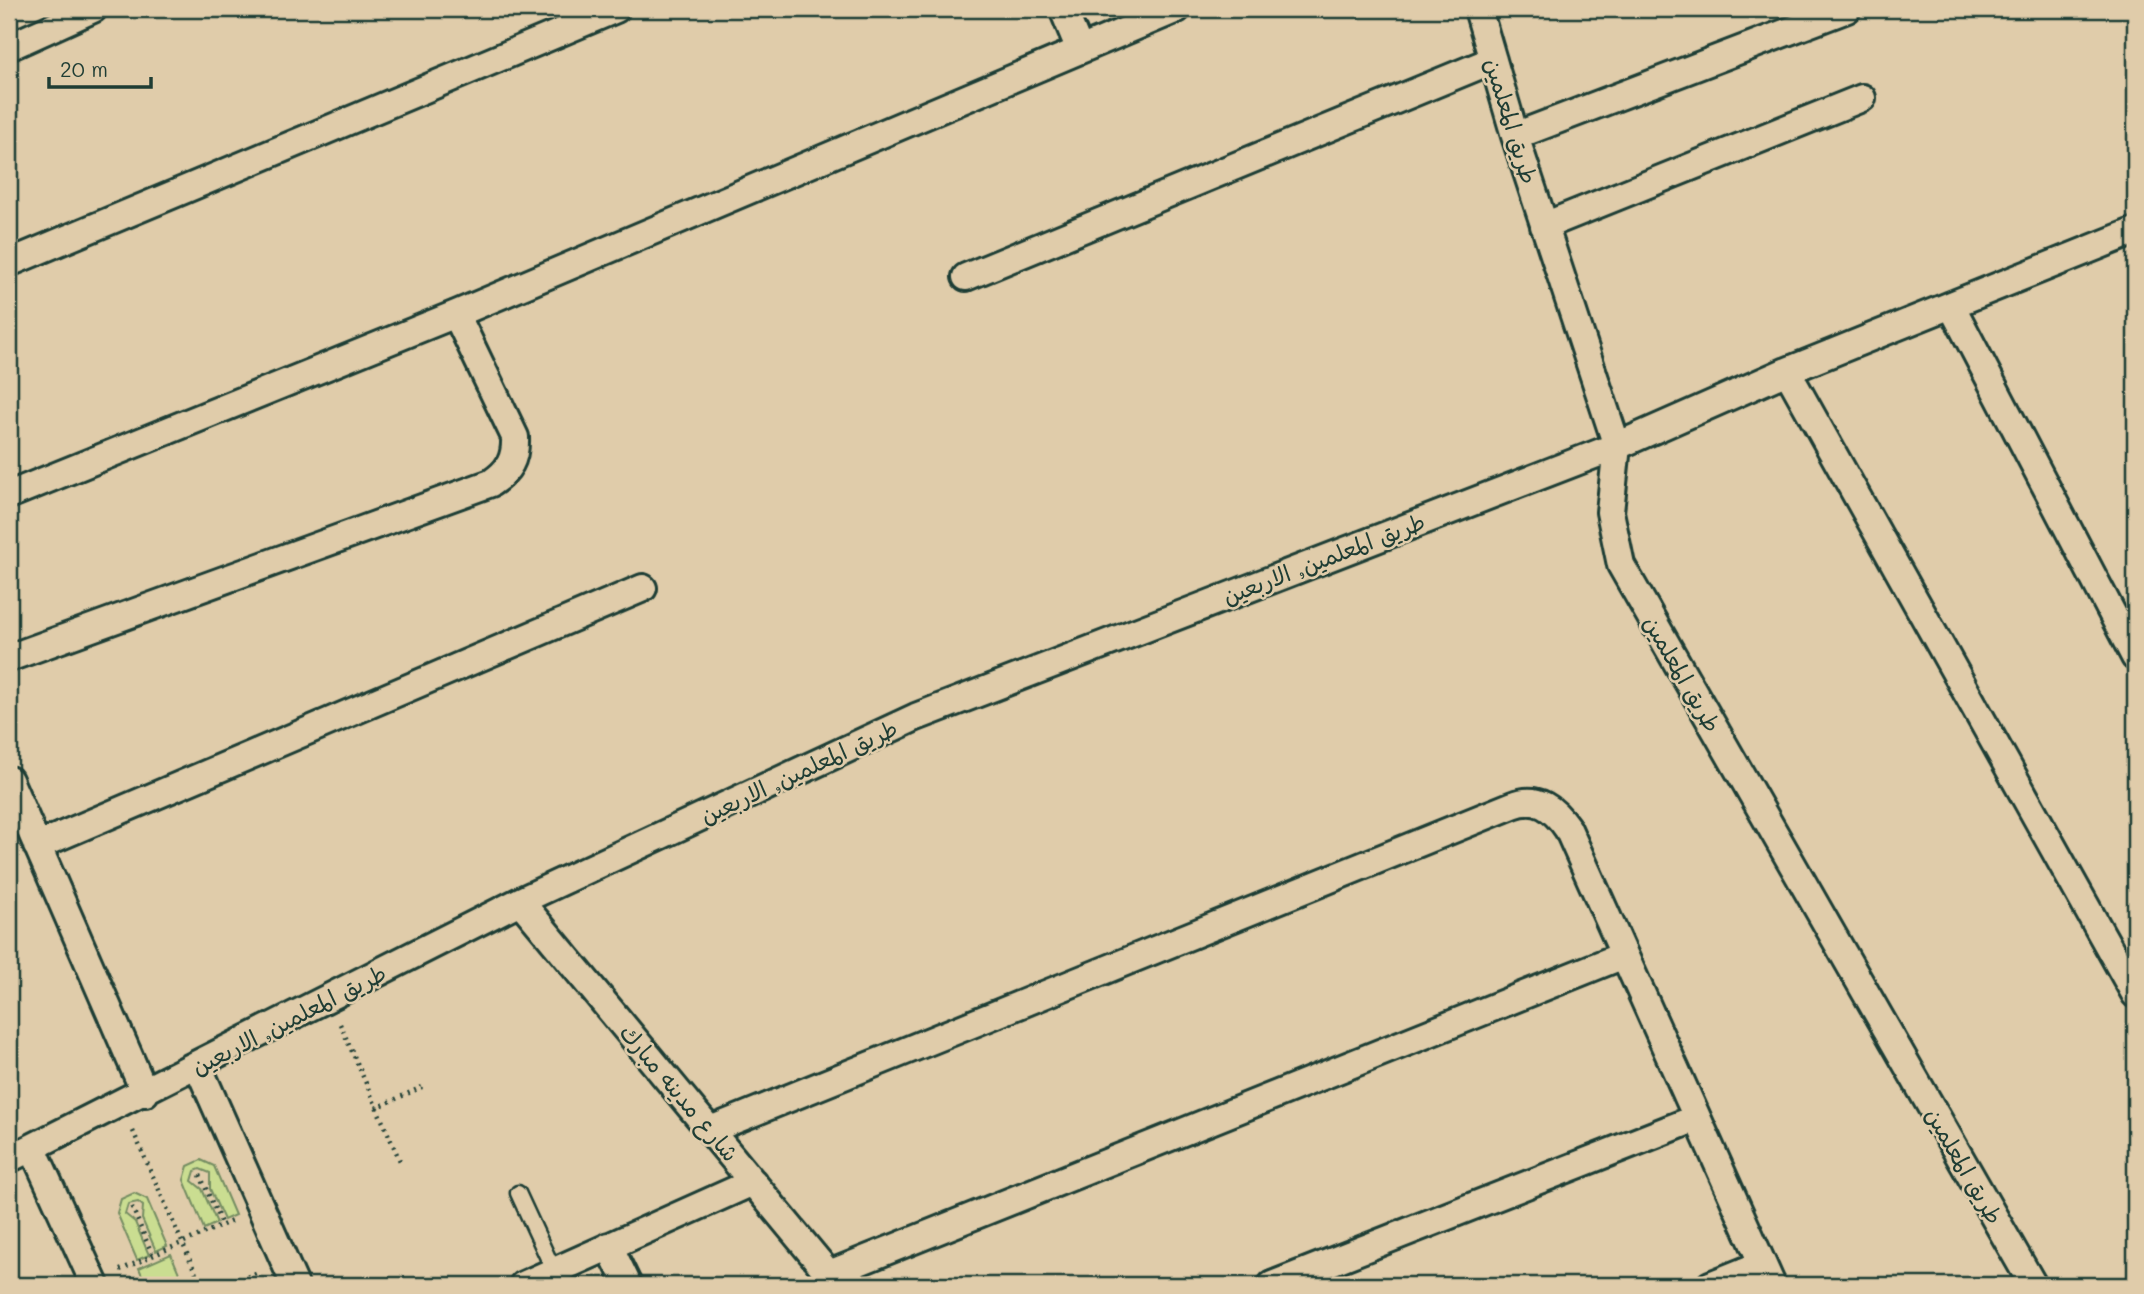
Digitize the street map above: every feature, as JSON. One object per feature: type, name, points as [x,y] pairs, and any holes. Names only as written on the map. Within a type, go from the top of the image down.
[{"type":"street","points":[[9,47],[93,9]]},
{"type":"street","points":[[9,263],[616,9]]},
{"type":"street","points":[[1063,9],[1080,50]]},
{"type":"street","points":[[9,495],[456,314],[1177,9]]},
{"type":"street","name":"طريق المعلمين","points":[[1478,9],[1515,136],[1616,446],[1610,512],[1615,548],[1629,582],[2033,1285]]},
{"type":"street","points":[[1515,136],[1847,9]]},
{"type":"street","points":[[967,277],[1493,60]]},
{"type":"street","points":[[1544,226],[1862,98]]},
{"type":"street","name":"طريق المعلمين, الاربعين","points":[[9,1159],[133,1099],[520,901],[916,717],[1616,446],[1787,371],[2135,231]]},
{"type":"street","points":[[1951,305],[2135,657]]},
{"type":"street","points":[[9,658],[491,483],[503,475],[514,457],[515,437],[456,314]]},
{"type":"street","points":[[1787,371],[2135,994]]},
{"type":"street","points":[[37,846],[643,588]]},
{"type":"street","points":[[9,780],[37,846],[133,1099]]},
{"type":"street","points":[[710,1130],[1521,802],[1545,804],[1568,829],[1767,1274],[1710,1285]]},
{"type":"street","name":"شارع مدينه مبارك","points":[[520,901],[833,1279]]},
{"type":"street","points":[[833,1279],[1624,955]]},
{"type":"street","points":[[198,1066],[295,1285]]},
{"type":"street","points":[[1272,1285],[1697,1118]]},
{"type":"street","points":[[33,1149],[94,1284]]},
{"type":"street","points":[[523,1285],[753,1182]]},
{"type":"street","points":[[610,1246],[628,1285]]},
{"type":"lane","points":[[518,1193],[554,1271]]},
{"type":"path","points":[[329,999],[400,1161]]},
{"type":"path","points":[[376,1108],[422,1087]]},
{"type":"path","points":[[133,1099],[182,1243],[201,1285]]},
{"type":"path","points":[[200,1175],[222,1226]]},
{"type":"path","points":[[132,1207],[153,1256]]},
{"type":"path","points":[[94,1284],[260,1209]]},
{"type":"green space","points":[[201,1160],[214,1166],[235,1215],[224,1220],[210,1189],[210,1173],[200,1169],[195,1171],[192,1181],[202,1189],[217,1223],[204,1229],[184,1180],[188,1166]]},
{"type":"green space","points":[[134,1193],[147,1199],[167,1246],[156,1251],[142,1219],[143,1206],[138,1202],[128,1204],[125,1214],[135,1222],[149,1255],[137,1260],[117,1213],[121,1199]]},
{"type":"green space","points":[[171,1254],[184,1285],[146,1285],[139,1268]]}]
